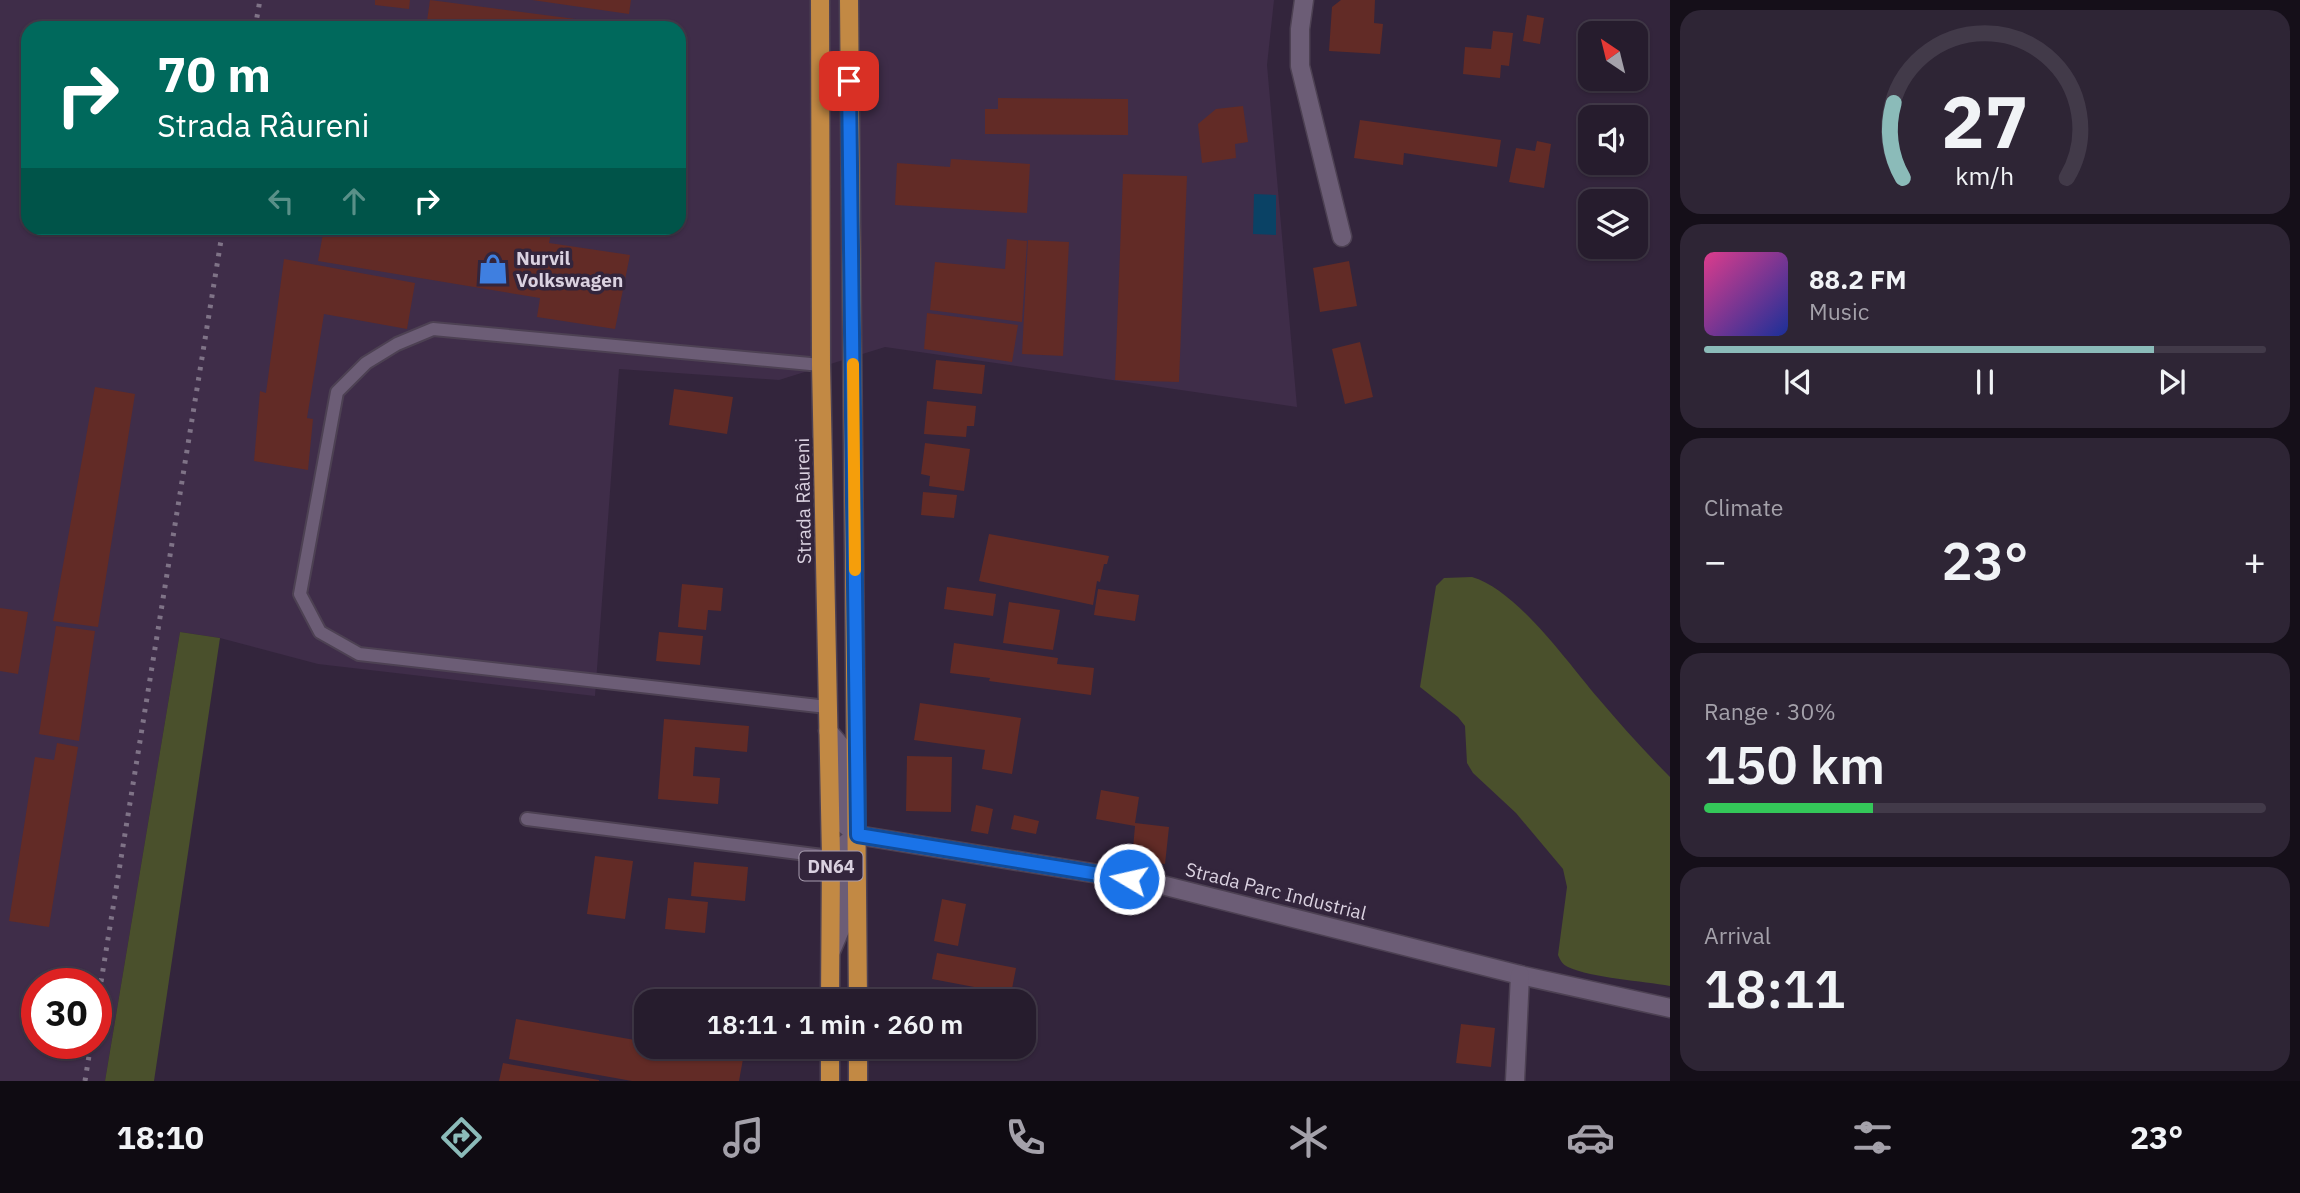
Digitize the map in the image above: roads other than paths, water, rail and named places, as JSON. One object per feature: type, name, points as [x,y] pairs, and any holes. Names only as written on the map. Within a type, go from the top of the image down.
[{"type":"main road","name":"Strada Râureni","points":[[820,0],[821,365],[831,857],[830,989]]},
{"type":"main road","name":"DN64","points":[[849,0],[858,989]]},
{"type":"main road","points":[[830,1059],[830,1081]]},
{"type":"main road","points":[[858,1059],[858,1081]]},
{"type":"street","points":[[1304,0],[1300,29],[1300,66],[1342,237]]},
{"type":"street","points":[[828,731],[840,745],[844,824],[858,835],[844,845],[842,852],[843,923],[831,951]]},
{"type":"street","name":"Strada Parc Industrial","points":[[858,835],[1154,883],[1520,975],[1670,1008]]},
{"type":"street","points":[[1515,1081],[1520,975]]},
{"type":"lane","points":[[821,365],[433,329],[397,344],[366,363],[337,392],[300,594],[320,632],[359,654],[827,707]]},
{"type":"lane","points":[[527,819],[831,857]]},
{"type":"water","points":[[1254,194],[1276,195],[1276,235],[1253,234]]},
{"type":"railway","points":[[256,21],[260,0]]},
{"type":"railway","points":[[103,968],[222,235]]},
{"type":"railway","points":[[85,1081],[88,1059]]},
{"type":"place","name":"Nurvil Volkswagen","points":[[493,269]]}]
